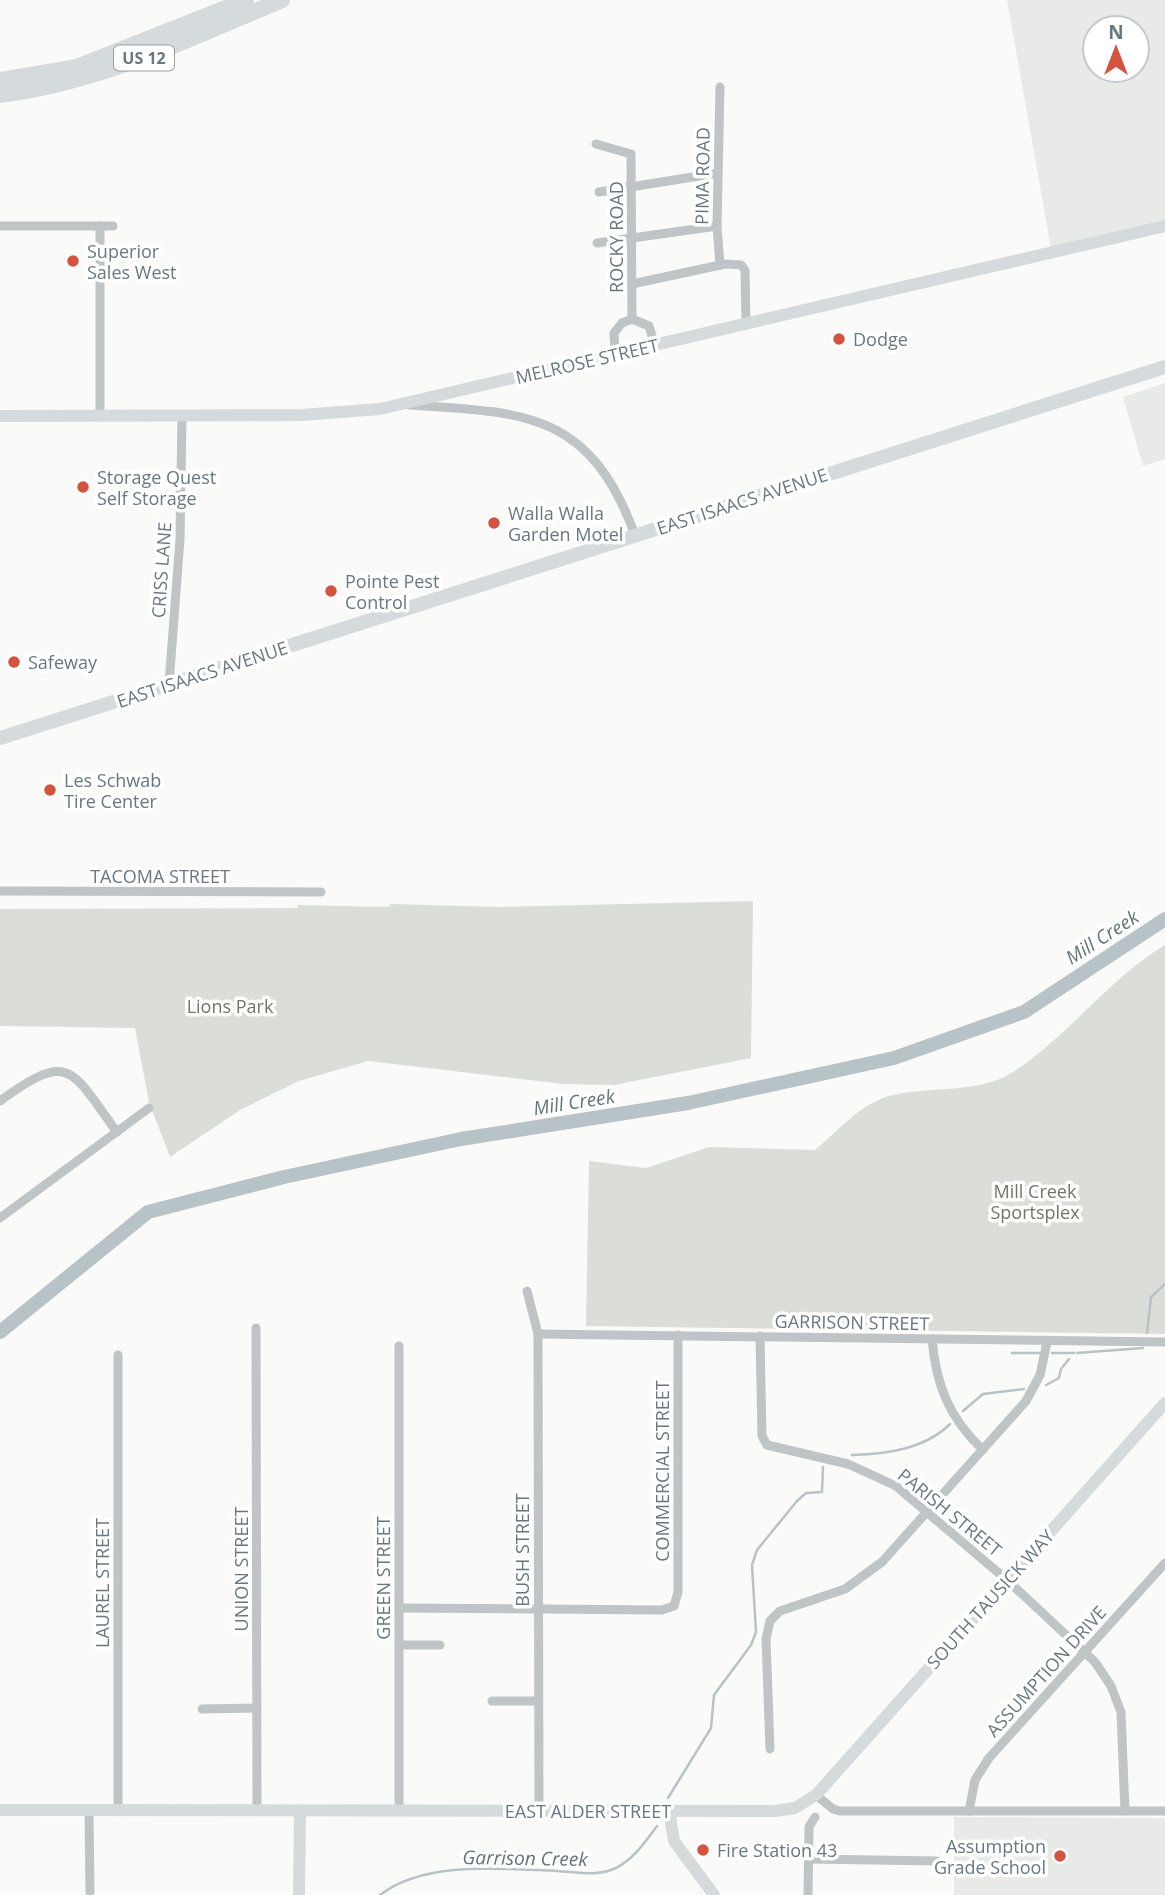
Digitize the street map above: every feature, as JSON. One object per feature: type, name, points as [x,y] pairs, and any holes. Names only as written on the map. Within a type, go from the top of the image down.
[{"type":"highway","name":"US 12","points":[[0,80],[36,76],[89,63],[246,0]]},
{"type":"highway","name":"US 12","points":[[0,95],[40,90],[124,67],[282,0]]},
{"type":"main road","name":"MELROSE STREET","points":[[0,416],[319,415],[403,405],[1165,226]]},
{"type":"main road","name":"EAST ISAACS AVENUE","points":[[0,738],[1165,367]]},
{"type":"main road","name":"SOUTH TAUSICK WAY","points":[[816,1795],[1165,1403]]},
{"type":"main road","name":"EAST ALDER STREET","points":[[0,1810],[786,1811],[806,1804],[816,1795]]},
{"type":"main road","points":[[299,1895],[300,1811]]},
{"type":"main road","points":[[669,1811],[672,1837],[714,1895]]},
{"type":"street","name":"PIMA ROAD","points":[[720,87],[717,226],[720,265]]},
{"type":"street","name":"ROCKY ROAD","points":[[596,144],[631,154],[632,319]]},
{"type":"street","points":[[599,192],[718,173]]},
{"type":"street","points":[[0,226],[113,226]]},
{"type":"street","points":[[100,226],[100,416]]},
{"type":"street","points":[[597,243],[717,226]]},
{"type":"street","points":[[632,284],[720,265],[738,264],[744,268],[746,324]]},
{"type":"street","points":[[615,354],[614,333],[622,323],[632,319],[649,326],[656,345]]},
{"type":"street","points":[[403,405],[510,412],[535,419],[558,430],[582,448],[609,478],[635,535]]},
{"type":"street","name":"CRISS LANE","points":[[169,684],[180,539],[182,416]]},
{"type":"street","name":"TACOMA STREET","points":[[0,891],[321,892]]},
{"type":"street","points":[[0,1101],[38,1074],[48,1071],[66,1073],[79,1081],[117,1132]]},
{"type":"street","points":[[0,1218],[149,1108]]},
{"type":"street","name":"BUSH STREET","points":[[527,1292],[538,1334],[539,1811]]},
{"type":"street","name":"UNION STREET","points":[[256,1328],[257,1811]]},
{"type":"street","name":"GARRISON STREET","points":[[538,1334],[1165,1342]]},
{"type":"street","name":"COMMERCIAL STREET","points":[[538,1609],[662,1610],[674,1606],[678,1592],[678,1335]]},
{"type":"street","name":"PARISH STREET","points":[[760,1336],[762,1436],[767,1445],[815,1454],[864,1469],[897,1486],[1007,1580],[1104,1674],[1121,1712],[1125,1811]]},
{"type":"street","points":[[932,1339],[936,1372],[946,1403],[962,1429],[983,1450]]},
{"type":"street","points":[[770,1749],[766,1639],[774,1615],[827,1597],[859,1580],[882,1563],[1036,1386],[1047,1342]]},
{"type":"street","name":"GREEN STREET","points":[[398,1346],[398,1811]]},
{"type":"street","name":"LAUREL STREET","points":[[118,1355],[118,1811]]},
{"type":"street","name":"ASSUMPTION DRIVE","points":[[969,1811],[975,1780],[989,1758],[1165,1563]]},
{"type":"street","points":[[398,1608],[538,1609]]},
{"type":"street","points":[[398,1645],[440,1645]]},
{"type":"street","points":[[492,1701],[538,1701]]},
{"type":"street","points":[[202,1709],[257,1709]]},
{"type":"street","points":[[816,1795],[832,1809],[840,1811],[1165,1811]]},
{"type":"street","points":[[89,1811],[90,1892]]},
{"type":"street","points":[[808,1895],[809,1827],[815,1817]]},
{"type":"street","points":[[809,1859],[937,1861]]},
{"type":"shaded area","points":[[1007,0],[1165,0],[1165,227],[1052,254]]},
{"type":"shaded area","points":[[1165,383],[1165,459],[1143,466],[1123,397]]},
{"type":"shaded area","name":"Assumption Grade School","points":[[954,1817],[1165,1818],[1165,1895],[954,1895]]},
{"type":"green space","name":"Lions Park","points":[[753,901],[751,1058],[614,1085],[563,1084],[368,1061],[299,1081],[240,1110],[170,1157],[149,1102],[135,1028],[0,1026],[0,909],[297,908],[298,905],[388,907],[391,904],[499,907]]},
{"type":"green space","name":"Mill Creek Sportsplex","points":[[1165,945],[1165,1334],[586,1326],[589,1161],[646,1168],[709,1147],[815,1150],[851,1118],[882,1099],[908,1092],[985,1084],[1013,1072],[1053,1041],[1125,974]]},
{"type":"waterway","name":"Mill Creek","points":[[0,1332],[148,1212],[284,1177],[461,1139],[688,1103],[894,1058],[1024,1012],[1165,919]]},
{"type":"waterway","name":"Garrison Creek","points":[[1147,1333],[1151,1297],[1165,1284]]},
{"type":"waterway","name":"Garrison Creek","points":[[1077,1353],[1143,1348]]},
{"type":"waterway","points":[[1012,1353],[1039,1353]]},
{"type":"waterway","points":[[1052,1353],[1074,1353]]},
{"type":"waterway","name":"Garrison Creek","points":[[1046,1385],[1059,1378],[1061,1369],[1069,1359]]},
{"type":"waterway","name":"Garrison Creek","points":[[963,1411],[983,1394],[1024,1389]]},
{"type":"waterway","name":"Garrison Creek","points":[[852,1455],[879,1453],[917,1445],[950,1424]]},
{"type":"waterway","name":"Garrison Creek","points":[[668,1798],[711,1728],[714,1695],[751,1645],[756,1632],[752,1565],[757,1550],[797,1501],[806,1493],[822,1492],[823,1467]]},
{"type":"waterway","name":"Garrison Creek","points":[[380,1895],[398,1884],[442,1871],[490,1868],[587,1873],[609,1871],[634,1855],[657,1826]]},
{"type":"place","name":"Superior Sales West","points":[[73,261]]},
{"type":"place","name":"Dodge","points":[[839,339]]},
{"type":"place","name":"Storage Quest Self Storage","points":[[83,487]]},
{"type":"place","name":"Walla Walla Garden Motel","points":[[494,523]]},
{"type":"place","name":"Pointe Pest Control","points":[[331,591]]},
{"type":"place","name":"Safeway","points":[[14,662]]},
{"type":"place","name":"Les Schwab Tire Center","points":[[50,790]]},
{"type":"place","name":"Fire Station 43","points":[[703,1850]]},
{"type":"place","name":"Assumption Grade School","points":[[1060,1856]]}]
